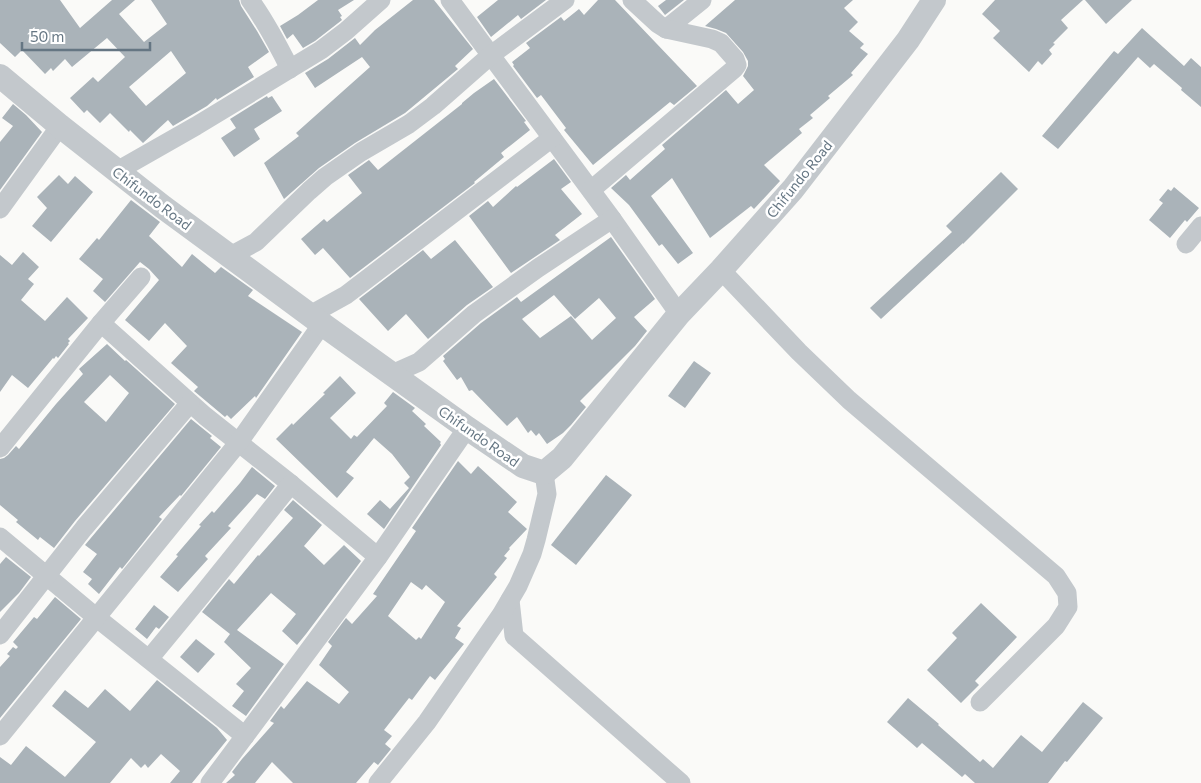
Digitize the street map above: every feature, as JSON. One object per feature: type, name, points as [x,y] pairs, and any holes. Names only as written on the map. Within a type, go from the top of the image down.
[{"type":"street","points":[[250,0],[273,35],[290,69]]},
{"type":"street","points":[[118,171],[321,50],[381,0]]},
{"type":"street","points":[[450,0],[591,190],[679,314]]},
{"type":"street","points":[[230,256],[256,242],[325,177],[361,152],[409,124],[433,106],[491,55],[565,0]]},
{"type":"street","points":[[591,190],[734,69],[736,65],[735,59],[721,43],[712,38],[666,29],[632,0]]},
{"type":"street","points":[[666,29],[702,0]]},
{"type":"street","name":"Chifundo Road","points":[[0,76],[163,207],[316,319],[523,466],[544,473],[562,458],[679,314],[721,270],[793,188],[908,40],[934,0]]},
{"type":"street","points":[[0,209],[60,126]]},
{"type":"street","points":[[0,736],[239,442],[316,319],[552,138]]},
{"type":"street","points":[[392,374],[419,362],[474,314],[538,268],[612,219]]},
{"type":"street","points":[[1186,244],[1201,226]]},
{"type":"street","points":[[721,270],[799,352],[849,400],[1056,576],[1068,593],[1068,607],[1056,626],[980,702]]},
{"type":"street","points":[[0,448],[101,323],[141,277]]},
{"type":"street","points":[[101,323],[190,403],[378,557]]},
{"type":"street","points":[[0,635],[84,528],[190,403]]},
{"type":"street","points":[[210,783],[378,557],[467,428]]},
{"type":"street","points":[[378,783],[427,722],[472,658],[518,586],[532,554],[547,494],[544,473]]},
{"type":"street","points":[[149,659],[291,484]]},
{"type":"street","points":[[0,537],[97,618],[245,736]]},
{"type":"street","points":[[510,600],[514,636],[682,783]]},
{"type":"building","points":[[0,0],[60,0],[80,28],[112,0],[135,0],[119,14],[144,42],[167,24],[151,0],[239,0],[269,52],[248,67],[254,77],[217,100],[216,98],[207,106],[173,126],[168,120],[143,143],[110,113],[100,123],[87,110],[84,113],[70,98],[93,77],[98,82],[125,57],[107,38],[72,67],[65,59],[53,71],[51,68],[45,74],[22,50],[15,57],[0,43]],"holes":[[[171,51],[186,73],[146,106],[129,87]]]},
{"type":"building","points":[[318,0],[354,0],[338,10],[342,20],[303,48],[293,34],[287,39],[280,26]]},
{"type":"building","points":[[413,0],[434,0],[473,49],[455,66],[458,69],[405,113],[355,143],[319,168],[284,199],[264,163],[299,136],[296,133],[370,67],[362,57],[315,88],[305,73],[328,59],[355,38],[360,45],[375,30]]},
{"type":"building","points":[[498,0],[546,0],[521,19],[518,15],[491,37],[477,17]]},
{"type":"building","points":[[598,0],[615,0],[697,86],[674,105],[670,102],[593,165],[564,130],[566,128],[541,95],[537,98],[512,62],[530,48],[526,43],[561,17],[564,21],[579,9],[584,15]]},
{"type":"building","points":[[666,0],[684,0],[665,15],[658,6]]},
{"type":"building","points":[[735,0],[853,0],[844,8],[858,22],[849,31],[864,44],[860,48],[868,54],[851,73],[853,75],[828,96],[830,98],[810,115],[813,118],[799,129],[802,133],[764,165],[780,181],[754,209],[751,206],[710,238],[672,178],[651,196],[693,253],[678,264],[662,244],[659,246],[629,205],[611,188],[626,175],[630,180],[665,149],[662,145],[726,90],[738,104],[754,90],[743,76],[748,66],[748,61],[743,52],[726,33],[705,26]]},
{"type":"building","points":[[995,0],[1083,0],[1061,20],[1068,28],[1053,43],[1055,44],[1049,50],[1052,54],[1042,65],[1038,61],[1029,72],[993,38],[1000,31],[982,14]]},
{"type":"building","points":[[1085,0],[1132,0],[1106,24]]},
{"type":"building","points":[[1142,28],[1184,66],[1191,58],[1201,67],[1201,107],[1154,64],[1150,68],[1138,57],[1058,149],[1042,136],[1114,51],[1118,54]]},
{"type":"building","points":[[494,79],[526,121],[524,122],[530,130],[501,153],[504,157],[475,183],[350,278],[323,248],[315,255],[301,239],[324,219],[327,222],[362,193],[348,175],[369,160],[378,170]]},
{"type":"building","points":[[267,96],[268,98],[272,96],[282,111],[254,129],[260,139],[234,157],[221,138],[236,128],[230,119]]},
{"type":"building","points":[[13,104],[42,132],[0,190],[0,142],[13,126],[2,118]]},
{"type":"building","points":[[554,159],[571,182],[561,189],[582,214],[555,235],[560,240],[511,273],[469,216],[488,201],[493,207],[516,186]]},
{"type":"building","points":[[1001,172],[1018,189],[963,244],[881,319],[870,308],[952,232],[946,226]]},
{"type":"building","points":[[59,175],[68,184],[75,176],[93,192],[51,242],[32,226],[47,208],[37,197]]},
{"type":"building","points":[[1174,187],[1199,208],[1187,222],[1185,220],[1170,238],[1149,220],[1163,203],[1159,200],[1168,189],[1171,191]]},
{"type":"building","points":[[131,200],[160,222],[149,236],[182,267],[192,254],[215,273],[221,267],[253,290],[248,296],[302,332],[256,398],[255,396],[231,419],[227,415],[225,417],[194,391],[198,387],[171,363],[187,346],[165,323],[149,341],[125,320],[159,280],[149,269],[140,262],[105,302],[93,291],[103,279],[79,259],[97,238],[99,240]]},
{"type":"building","points":[[611,237],[655,299],[634,317],[647,331],[635,346],[580,401],[586,407],[571,425],[547,444],[539,433],[536,436],[531,430],[528,433],[517,417],[507,426],[472,390],[469,391],[461,377],[457,380],[443,361],[445,359],[443,356],[481,323],[517,297],[521,302]],"holes":[[[554,295],[575,319],[599,298],[616,318],[592,340],[571,316],[540,338],[522,319]]]},
{"type":"building","points":[[455,240],[493,287],[467,305],[428,339],[406,314],[388,331],[359,299],[423,250],[431,259]]},
{"type":"building","points":[[23,252],[39,267],[28,279],[34,284],[21,300],[45,321],[67,297],[88,318],[68,339],[70,341],[69,344],[58,358],[56,356],[53,358],[28,388],[12,375],[0,392],[0,255],[12,265]]},
{"type":"building","points":[[107,344],[175,404],[54,548],[40,537],[38,540],[16,522],[18,520],[0,505],[0,459],[8,455],[16,446],[19,449],[83,374],[79,369]],"holes":[[[110,375],[129,393],[106,422],[84,402]]]},
{"type":"building","points":[[694,361],[711,373],[685,408],[668,396]]},
{"type":"building","points":[[340,376],[356,393],[330,418],[351,439],[354,435],[357,437],[387,406],[384,403],[393,392],[415,408],[412,411],[441,442],[441,445],[384,529],[367,514],[380,500],[390,509],[409,488],[404,483],[410,477],[392,454],[374,438],[346,472],[354,478],[337,498],[276,439],[325,394],[323,393]]},
{"type":"building","points":[[191,419],[212,436],[210,438],[221,447],[181,496],[159,517],[162,519],[122,569],[120,567],[99,594],[88,584],[92,579],[83,572],[97,554],[85,545]]},
{"type":"building","points":[[458,461],[471,474],[478,466],[517,502],[508,512],[527,529],[504,556],[507,558],[494,574],[497,577],[457,626],[461,628],[455,638],[464,644],[435,680],[430,676],[412,700],[409,698],[384,730],[392,736],[385,744],[391,749],[378,765],[374,762],[356,783],[293,783],[272,762],[255,783],[226,783],[235,775],[232,772],[242,759],[274,723],[270,721],[281,706],[284,709],[307,681],[339,704],[349,692],[319,665],[332,646],[328,642],[346,618],[352,624],[377,596],[373,594],[416,531],[412,528]],"holes":[[[411,582],[422,590],[426,585],[445,602],[421,639],[419,637],[416,640],[388,616]]]},
{"type":"building","points":[[252,467],[275,486],[265,499],[257,494],[228,526],[231,528],[205,556],[208,559],[178,592],[160,577],[201,526],[199,525],[212,511],[214,513]]},
{"type":"building","points":[[606,475],[632,495],[576,565],[551,545]]},
{"type":"building","points":[[293,500],[322,525],[304,546],[324,565],[344,545],[361,561],[297,645],[282,631],[296,614],[271,593],[237,630],[284,664],[246,716],[232,706],[244,691],[236,684],[251,668],[224,642],[230,634],[202,612],[229,579],[234,584],[293,518],[284,510]]},
{"type":"building","points":[[6,557],[31,577],[19,593],[0,612],[0,564]]},
{"type":"building","points":[[55,597],[81,619],[0,718],[0,667],[10,656],[7,654],[13,647],[16,649],[18,647],[13,642],[34,617],[37,619]]},
{"type":"building","points":[[981,603],[1017,637],[975,681],[979,685],[961,703],[927,670],[957,638],[952,633]]},
{"type":"building","points":[[154,605],[169,617],[159,629],[156,627],[147,639],[135,629]]},
{"type":"building","points":[[196,639],[215,654],[198,673],[180,657]]},
{"type":"building","points":[[157,680],[217,728],[227,740],[192,783],[170,783],[180,771],[161,754],[148,768],[145,764],[141,768],[131,758],[110,783],[0,783],[0,757],[11,765],[26,746],[65,777],[96,742],[52,706],[65,690],[88,708],[105,689],[130,711]]},
{"type":"building","points":[[908,698],[980,762],[983,759],[993,768],[1021,735],[1042,752],[1083,702],[1103,718],[1048,783],[975,783],[965,774],[962,777],[922,743],[917,748],[887,722]]}]
